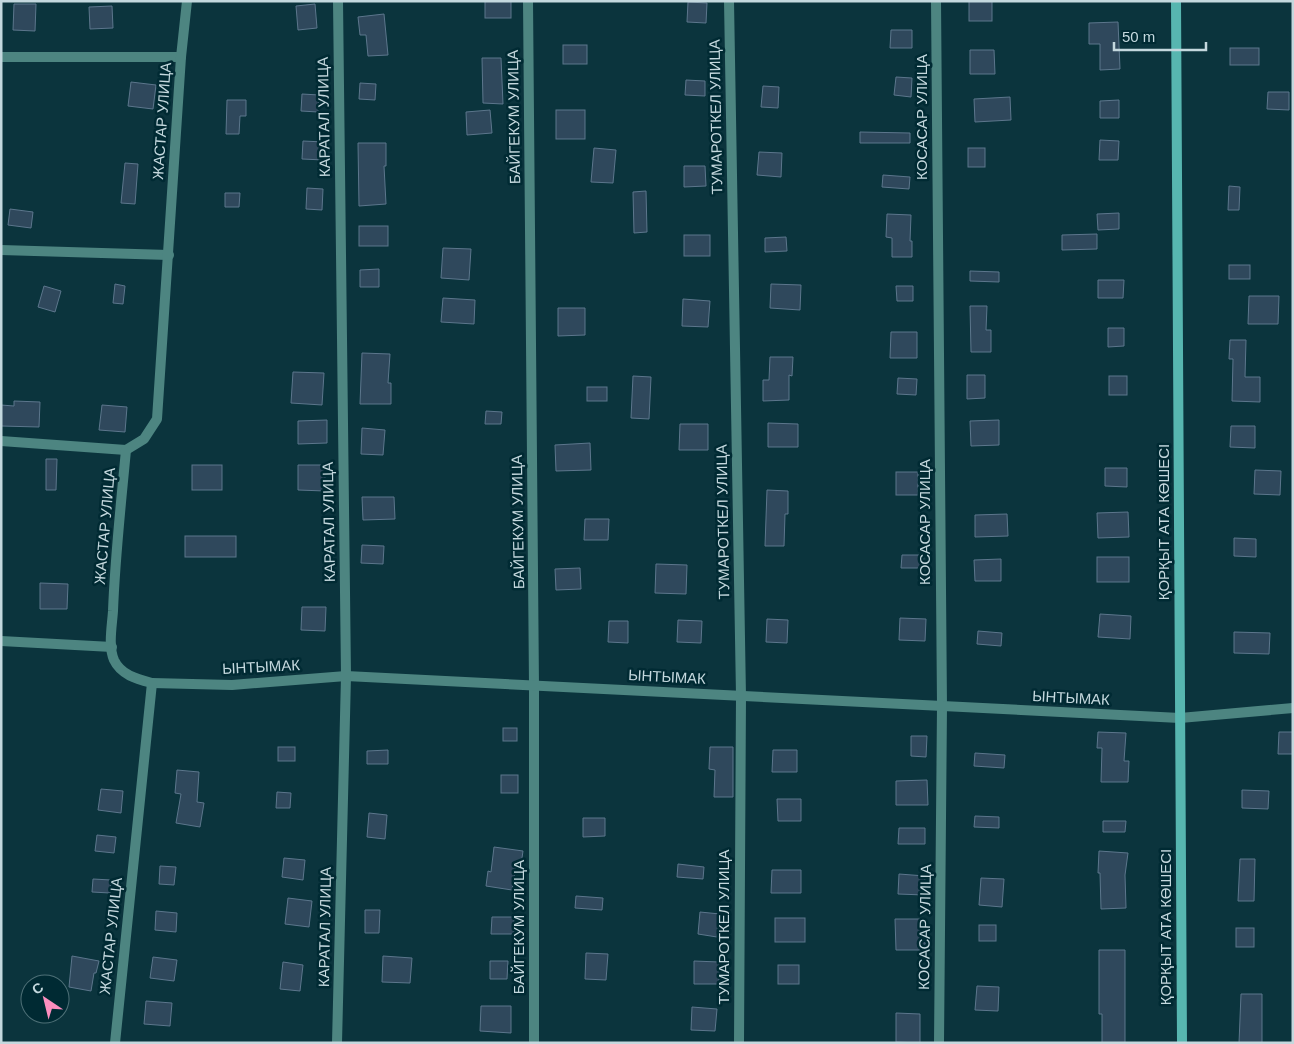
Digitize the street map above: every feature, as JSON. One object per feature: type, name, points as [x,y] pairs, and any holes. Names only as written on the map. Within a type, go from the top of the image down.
[{"type":"main road","name":"ҚОРҚЫТ АТА КӨШЕСІ","points":[[1176,1],[1182,1043]]},
{"type":"street","name":"ЖАСТАР УЛИЦА","points":[[115,1043],[152,683],[134,679],[122,672],[114,661],[112,647],[114,584],[126,450],[144,438],[157,419],[181,57],[187,1]]},
{"type":"street","name":"КАРАТАЛ УЛИЦА","points":[[337,1043],[346,676],[338,1]]},
{"type":"street","name":"БАЙГЕКУМ УЛИЦА","points":[[528,1],[534,686],[534,1043]]},
{"type":"street","name":"ТУМАРОТКЕЛ УЛИЦА","points":[[729,1],[741,696],[739,1043]]},
{"type":"street","name":"КОСАСАР УЛИЦА","points":[[936,1],[942,706],[939,1043]]},
{"type":"street","points":[[1,58],[181,57]]},
{"type":"street","points":[[1,250],[169,256]]},
{"type":"street","points":[[1,441],[126,450]]},
{"type":"street","points":[[1,641],[112,647]]},
{"type":"street","name":"ЫНТЫМАК","points":[[152,683],[232,685],[346,676],[1180,718],[1293,708]]},
{"type":"building","points":[[485,1],[511,1],[511,18],[485,18]]},
{"type":"building","points":[[969,1],[992,1],[992,21],[969,21]]},
{"type":"building","points":[[688,2],[707,3],[706,23],[687,22]]},
{"type":"building","points":[[14,4],[36,4],[35,31],[13,30]]},
{"type":"building","points":[[315,4],[317,28],[298,30],[296,6]]},
{"type":"building","points":[[112,6],[113,28],[90,29],[89,7]]},
{"type":"building","points":[[384,14],[388,55],[368,56],[366,35],[360,35],[358,17]]},
{"type":"building","points":[[1118,22],[1120,69],[1100,70],[1100,44],[1089,44],[1089,23]]},
{"type":"building","points":[[891,30],[912,30],[912,48],[890,48]]},
{"type":"building","points":[[563,45],[587,45],[587,64],[563,64]]},
{"type":"building","points":[[1230,48],[1259,48],[1259,65],[1230,65]]},
{"type":"building","points":[[970,50],[994,50],[995,74],[970,74]]},
{"type":"building","points":[[482,58],[501,58],[503,104],[483,103]]},
{"type":"building","points":[[896,77],[912,78],[911,97],[894,95]]},
{"type":"building","points":[[686,80],[705,81],[705,96],[685,95]]},
{"type":"building","points":[[131,82],[156,85],[153,109],[128,106]]},
{"type":"building","points":[[360,83],[376,84],[375,100],[359,99]]},
{"type":"building","points":[[763,86],[779,87],[778,108],[761,107]]},
{"type":"building","points":[[1268,92],[1289,92],[1289,110],[1267,109]]},
{"type":"building","points":[[302,94],[319,95],[318,112],[301,111]]},
{"type":"building","points":[[1010,97],[1011,120],[975,122],[974,99]]},
{"type":"building","points":[[227,100],[246,100],[246,116],[240,116],[239,134],[226,134]]},
{"type":"building","points":[[1119,100],[1119,118],[1100,118],[1100,101]]},
{"type":"building","points":[[490,110],[492,133],[467,135],[466,112]]},
{"type":"building","points":[[556,110],[585,110],[585,139],[556,139]]},
{"type":"building","points":[[860,132],[910,133],[910,143],[860,143]]},
{"type":"building","points":[[1100,140],[1119,141],[1118,160],[1099,160]]},
{"type":"building","points":[[303,141],[324,142],[324,160],[302,159]]},
{"type":"building","points":[[358,143],[386,143],[386,166],[384,166],[386,204],[359,206]]},
{"type":"building","points":[[594,148],[616,150],[613,183],[591,182]]},
{"type":"building","points":[[968,148],[985,148],[985,167],[968,167]]},
{"type":"building","points":[[759,152],[782,153],[781,177],[757,175]]},
{"type":"building","points":[[125,163],[138,164],[135,204],[121,203]]},
{"type":"building","points":[[684,166],[705,166],[706,186],[684,187]]},
{"type":"building","points":[[883,175],[910,177],[909,189],[882,187]]},
{"type":"building","points":[[1229,186],[1240,187],[1239,210],[1228,210]]},
{"type":"building","points":[[307,188],[323,189],[322,210],[306,209]]},
{"type":"building","points":[[646,191],[647,232],[634,233],[633,192]]},
{"type":"building","points":[[225,193],[240,193],[239,207],[225,207]]},
{"type":"building","points":[[10,209],[33,212],[31,228],[8,225]]},
{"type":"building","points":[[1119,213],[1119,229],[1098,230],[1097,214]]},
{"type":"building","points":[[887,214],[911,215],[910,241],[912,241],[912,257],[892,257],[892,238],[886,237]]},
{"type":"building","points":[[359,226],[388,226],[388,246],[359,246]]},
{"type":"building","points":[[1097,234],[1097,249],[1062,250],[1062,235]]},
{"type":"building","points":[[684,235],[710,235],[710,256],[684,256]]},
{"type":"building","points":[[786,237],[787,251],[765,252],[765,238]]},
{"type":"building","points":[[443,248],[471,249],[469,280],[441,278]]},
{"type":"building","points":[[1229,265],[1250,265],[1250,279],[1229,279]]},
{"type":"building","points":[[379,269],[379,287],[360,287],[360,270]]},
{"type":"building","points":[[970,271],[999,272],[999,282],[970,281]]},
{"type":"building","points":[[1098,280],[1124,280],[1123,298],[1098,298]]},
{"type":"building","points":[[115,284],[125,286],[123,304],[113,303]]},
{"type":"building","points":[[771,284],[801,285],[800,310],[770,308]]},
{"type":"building","points":[[44,286],[61,291],[55,312],[38,307]]},
{"type":"building","points":[[896,286],[913,286],[913,301],[897,301]]},
{"type":"building","points":[[1249,296],[1279,296],[1278,324],[1248,324]]},
{"type":"building","points":[[443,298],[475,300],[474,324],[441,322]]},
{"type":"building","points":[[683,299],[710,301],[708,327],[682,326]]},
{"type":"building","points":[[970,306],[987,306],[986,330],[991,330],[991,352],[971,352]]},
{"type":"building","points":[[558,308],[585,308],[585,335],[558,336]]},
{"type":"building","points":[[1108,328],[1124,328],[1124,346],[1108,347]]},
{"type":"building","points":[[891,332],[917,332],[917,358],[890,358]]},
{"type":"building","points":[[1230,340],[1246,340],[1245,377],[1260,377],[1260,402],[1232,401],[1233,359],[1229,359]]},
{"type":"building","points":[[362,353],[390,354],[388,383],[391,383],[391,404],[360,404]]},
{"type":"building","points":[[770,357],[793,357],[792,376],[789,375],[789,400],[763,401],[763,380],[769,380]]},
{"type":"building","points":[[293,372],[324,373],[322,405],[291,403]]},
{"type":"building","points":[[967,375],[985,375],[985,398],[967,399]]},
{"type":"building","points":[[633,376],[651,377],[649,419],[631,418]]},
{"type":"building","points":[[1109,376],[1127,376],[1127,395],[1109,395]]},
{"type":"building","points":[[898,378],[917,379],[916,395],[897,394]]},
{"type":"building","points":[[587,387],[607,387],[607,401],[587,401]]},
{"type":"building","points":[[14,401],[40,402],[39,427],[1,426],[1,405],[14,406]]},
{"type":"building","points":[[102,405],[127,407],[125,432],[99,430]]},
{"type":"building","points":[[486,411],[502,412],[501,424],[485,424]]},
{"type":"building","points":[[327,420],[327,443],[298,444],[298,421]]},
{"type":"building","points":[[999,420],[999,445],[971,446],[970,421]]},
{"type":"building","points":[[768,423],[798,424],[798,447],[768,447]]},
{"type":"building","points":[[680,424],[708,424],[708,450],[679,450]]},
{"type":"building","points":[[1231,426],[1255,426],[1255,448],[1230,447]]},
{"type":"building","points":[[362,428],[385,430],[383,455],[361,454]]},
{"type":"building","points":[[590,443],[591,470],[556,471],[555,445]]},
{"type":"building","points":[[46,459],[57,459],[56,490],[46,490]]},
{"type":"building","points":[[192,465],[222,465],[222,490],[192,490]]},
{"type":"building","points":[[298,465],[325,465],[325,491],[298,490]]},
{"type":"building","points":[[1105,468],[1127,468],[1127,487],[1105,486]]},
{"type":"building","points":[[1255,470],[1281,471],[1280,495],[1254,494]]},
{"type":"building","points":[[896,472],[918,472],[918,495],[896,495]]},
{"type":"building","points":[[767,490],[788,491],[788,514],[785,514],[784,546],[765,546]]},
{"type":"building","points":[[362,497],[394,497],[395,519],[363,520]]},
{"type":"building","points":[[1128,512],[1129,537],[1098,538],[1097,513]]},
{"type":"building","points":[[1007,514],[1008,536],[975,537],[975,515]]},
{"type":"building","points":[[585,519],[609,519],[608,540],[584,540]]},
{"type":"building","points":[[185,536],[236,536],[236,557],[185,557]]},
{"type":"building","points":[[1234,538],[1256,539],[1256,557],[1234,556]]},
{"type":"building","points":[[362,545],[384,546],[383,564],[361,563]]},
{"type":"building","points":[[902,555],[924,555],[923,568],[901,568]]},
{"type":"building","points":[[1097,557],[1129,557],[1129,582],[1097,582]]},
{"type":"building","points":[[1001,559],[1001,581],[975,581],[974,560]]},
{"type":"building","points":[[656,564],[687,565],[686,594],[655,593]]},
{"type":"building","points":[[580,568],[581,589],[556,590],[555,569]]},
{"type":"building","points":[[40,583],[68,584],[67,609],[40,609]]},
{"type":"building","points":[[302,607],[326,607],[325,631],[301,630]]},
{"type":"building","points":[[1100,614],[1131,616],[1130,639],[1098,637]]},
{"type":"building","points":[[900,618],[926,619],[925,641],[899,640]]},
{"type":"building","points":[[767,619],[788,620],[787,643],[766,642]]},
{"type":"building","points":[[678,620],[702,621],[701,643],[677,642]]},
{"type":"building","points":[[609,621],[628,621],[628,643],[608,642]]},
{"type":"building","points":[[978,631],[1002,633],[1001,646],[977,644]]},
{"type":"building","points":[[1234,632],[1270,633],[1269,654],[1234,653]]},
{"type":"building","points":[[503,728],[517,728],[517,741],[503,741]]},
{"type":"building","points":[[1098,732],[1126,733],[1124,761],[1129,761],[1128,782],[1101,782],[1102,748],[1097,748]]},
{"type":"building","points":[[1279,732],[1293,732],[1293,754],[1278,754]]},
{"type":"building","points":[[911,736],[927,736],[926,757],[911,756]]},
{"type":"building","points":[[278,747],[295,747],[295,761],[278,761]]},
{"type":"building","points":[[710,747],[733,747],[733,797],[714,797],[715,770],[709,769]]},
{"type":"building","points":[[388,750],[388,764],[367,764],[367,751]]},
{"type":"building","points":[[773,750],[797,750],[797,772],[772,772]]},
{"type":"building","points":[[975,753],[1005,755],[1004,768],[974,766]]},
{"type":"building","points":[[177,770],[199,772],[197,802],[204,803],[200,827],[176,823],[181,794],[175,793]]},
{"type":"building","points":[[501,775],[518,775],[518,793],[501,793]]},
{"type":"building","points":[[927,780],[928,805],[896,805],[896,781]]},
{"type":"building","points":[[101,789],[123,791],[121,813],[98,810]]},
{"type":"building","points":[[1242,790],[1269,791],[1268,809],[1242,808]]},
{"type":"building","points":[[277,792],[291,793],[290,808],[276,808]]},
{"type":"building","points":[[777,799],[801,799],[801,821],[778,821]]},
{"type":"building","points":[[369,813],[387,815],[385,839],[367,837]]},
{"type":"building","points":[[975,816],[999,817],[999,828],[974,827]]},
{"type":"building","points":[[583,818],[605,818],[605,836],[583,837]]},
{"type":"building","points":[[1103,821],[1126,821],[1125,832],[1103,832]]},
{"type":"building","points":[[899,828],[925,828],[925,844],[898,844]]},
{"type":"building","points":[[97,835],[116,837],[114,853],[95,851]]},
{"type":"building","points":[[494,847],[523,851],[521,865],[516,865],[512,890],[486,886],[488,871],[491,872]]},
{"type":"building","points":[[1099,851],[1128,853],[1125,875],[1126,908],[1101,909],[1100,873],[1098,873]]},
{"type":"building","points":[[284,858],[305,860],[303,880],[282,877]]},
{"type":"building","points":[[1240,859],[1255,859],[1254,901],[1238,901]]},
{"type":"building","points":[[678,864],[704,867],[703,879],[677,877]]},
{"type":"building","points":[[160,866],[176,867],[174,885],[159,884]]},
{"type":"building","points":[[772,870],[801,870],[801,893],[771,893]]},
{"type":"building","points":[[899,874],[925,876],[924,895],[898,894]]},
{"type":"building","points":[[981,878],[1004,879],[1002,907],[979,905]]},
{"type":"building","points":[[93,879],[111,880],[110,893],[92,892]]},
{"type":"building","points":[[576,896],[603,898],[602,910],[575,908]]},
{"type":"building","points":[[288,898],[312,901],[309,927],[285,924]]},
{"type":"building","points":[[365,910],[380,910],[379,933],[365,933]]},
{"type":"building","points":[[156,911],[177,913],[176,932],[155,930]]},
{"type":"building","points":[[700,912],[720,914],[717,937],[698,934]]},
{"type":"building","points":[[492,917],[514,917],[514,934],[491,934]]},
{"type":"building","points":[[775,918],[805,918],[805,942],[775,942]]},
{"type":"building","points":[[895,919],[925,919],[925,950],[896,950]]},
{"type":"building","points":[[979,925],[996,925],[996,941],[979,941]]},
{"type":"building","points":[[1236,928],[1254,928],[1254,947],[1236,947]]},
{"type":"building","points":[[1099,950],[1125,950],[1125,1043],[1102,1043],[1102,1014],[1099,1014]]},
{"type":"building","points":[[586,953],[608,954],[606,980],[585,979]]},
{"type":"building","points":[[72,956],[99,961],[96,973],[94,973],[91,991],[70,987]]},
{"type":"building","points":[[383,956],[412,958],[410,983],[382,982]]},
{"type":"building","points":[[153,957],[177,960],[174,981],[150,978]]},
{"type":"building","points":[[490,961],[508,961],[507,979],[490,979]]},
{"type":"building","points":[[694,961],[719,962],[719,984],[694,984]]},
{"type":"building","points":[[283,962],[303,965],[300,991],[280,989]]},
{"type":"building","points":[[778,965],[799,965],[799,984],[778,984]]},
{"type":"building","points":[[977,986],[999,987],[998,1011],[975,1010]]},
{"type":"building","points":[[1241,994],[1262,994],[1262,1043],[1239,1043]]},
{"type":"building","points":[[146,1001],[172,1003],[170,1026],[144,1024]]},
{"type":"building","points":[[481,1006],[511,1006],[511,1033],[480,1031]]},
{"type":"building","points":[[692,1007],[717,1009],[715,1031],[691,1030]]},
{"type":"building","points":[[896,1013],[920,1014],[920,1043],[896,1042]]}]
